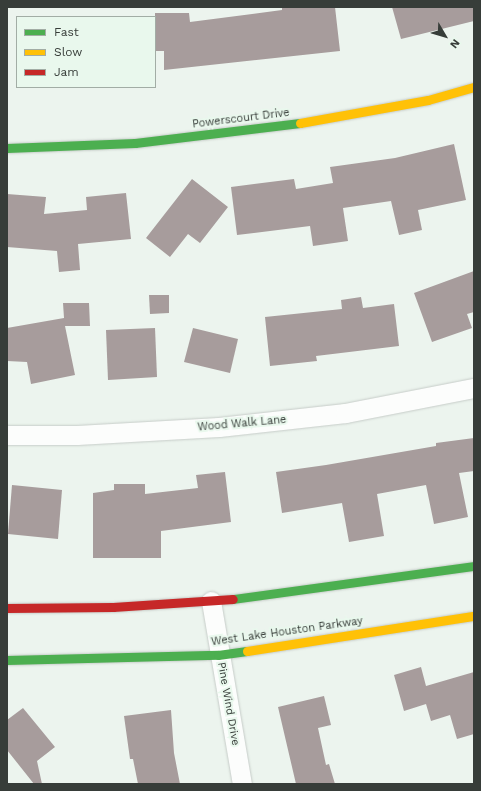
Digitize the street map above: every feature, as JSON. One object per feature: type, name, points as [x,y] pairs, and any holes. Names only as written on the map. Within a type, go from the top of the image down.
[{"type":"main road","name":"Powerscourt Drive","points":[[7,148],[135,143],[256,130],[329,119],[428,100],[474,87]]},
{"type":"main road","points":[[7,608],[113,607],[211,601],[288,593],[474,566]]},
{"type":"main road","name":"West Lake Houston Parkway","points":[[7,660],[218,655],[474,616]]},
{"type":"street","name":"Wood Walk Lane","points":[[7,434],[77,435],[219,427],[345,413],[474,388]]},
{"type":"street","name":"Pine Wind Drive","points":[[211,601],[218,655],[242,784]]},
{"type":"building","points":[[282,7],[335,7],[340,51],[164,70],[164,51],[156,51],[155,13],[189,13],[190,22],[282,10]]},
{"type":"building","points":[[392,7],[474,7],[474,21],[401,39]]},
{"type":"building","points":[[454,144],[466,200],[418,210],[422,230],[399,235],[391,201],[343,208],[348,241],[313,246],[310,226],[237,235],[231,187],[294,179],[296,189],[333,183],[330,167],[395,158]]},
{"type":"building","points":[[192,179],[228,207],[200,243],[188,234],[170,257],[146,238]]},
{"type":"building","points":[[126,193],[131,239],[78,244],[80,270],[59,272],[57,251],[7,247],[7,194],[46,197],[44,214],[87,210],[86,197]]},
{"type":"building","points":[[474,271],[474,312],[467,314],[472,328],[432,342],[414,293]]},
{"type":"building","points":[[149,295],[169,295],[169,313],[150,314]]},
{"type":"building","points":[[361,297],[363,308],[394,304],[399,346],[316,356],[317,361],[270,366],[265,317],[342,309],[341,300]]},
{"type":"building","points":[[63,303],[89,303],[90,326],[65,326],[75,375],[31,384],[27,362],[7,361],[7,328],[64,318]]},
{"type":"building","points":[[155,328],[157,377],[108,380],[106,330]]},
{"type":"building","points":[[193,328],[238,339],[230,373],[184,362]]},
{"type":"building","points":[[474,438],[474,471],[459,473],[468,517],[434,524],[426,485],[377,494],[384,536],[349,542],[342,503],[282,513],[276,472],[326,465],[436,446],[436,443]]},
{"type":"building","points":[[225,472],[231,522],[161,531],[161,558],[93,558],[93,493],[114,490],[114,484],[145,484],[145,494],[198,488],[196,475]]},
{"type":"building","points":[[12,485],[62,490],[58,539],[8,534]]},
{"type":"building","points":[[421,667],[426,686],[474,672],[474,734],[457,739],[450,715],[431,721],[426,704],[404,711],[394,675]]},
{"type":"building","points":[[324,696],[331,725],[318,728],[326,765],[329,764],[335,784],[296,784],[278,707]]},
{"type":"building","points":[[23,708],[55,747],[37,761],[42,784],[34,784],[7,750],[7,720]]},
{"type":"building","points":[[171,710],[174,753],[180,784],[138,784],[133,759],[130,759],[124,716]]},
{"type":"traffic: fast","points":[[7,148],[135,143],[300,123]]},
{"type":"traffic: fast","points":[[233,599],[474,566]]},
{"type":"traffic: fast","points":[[7,660],[218,655],[247,651]]},
{"type":"traffic: slow","points":[[300,123],[428,100],[474,87]]},
{"type":"traffic: slow","points":[[247,651],[474,616]]},
{"type":"traffic: jam","points":[[7,608],[113,607],[233,599]]}]
